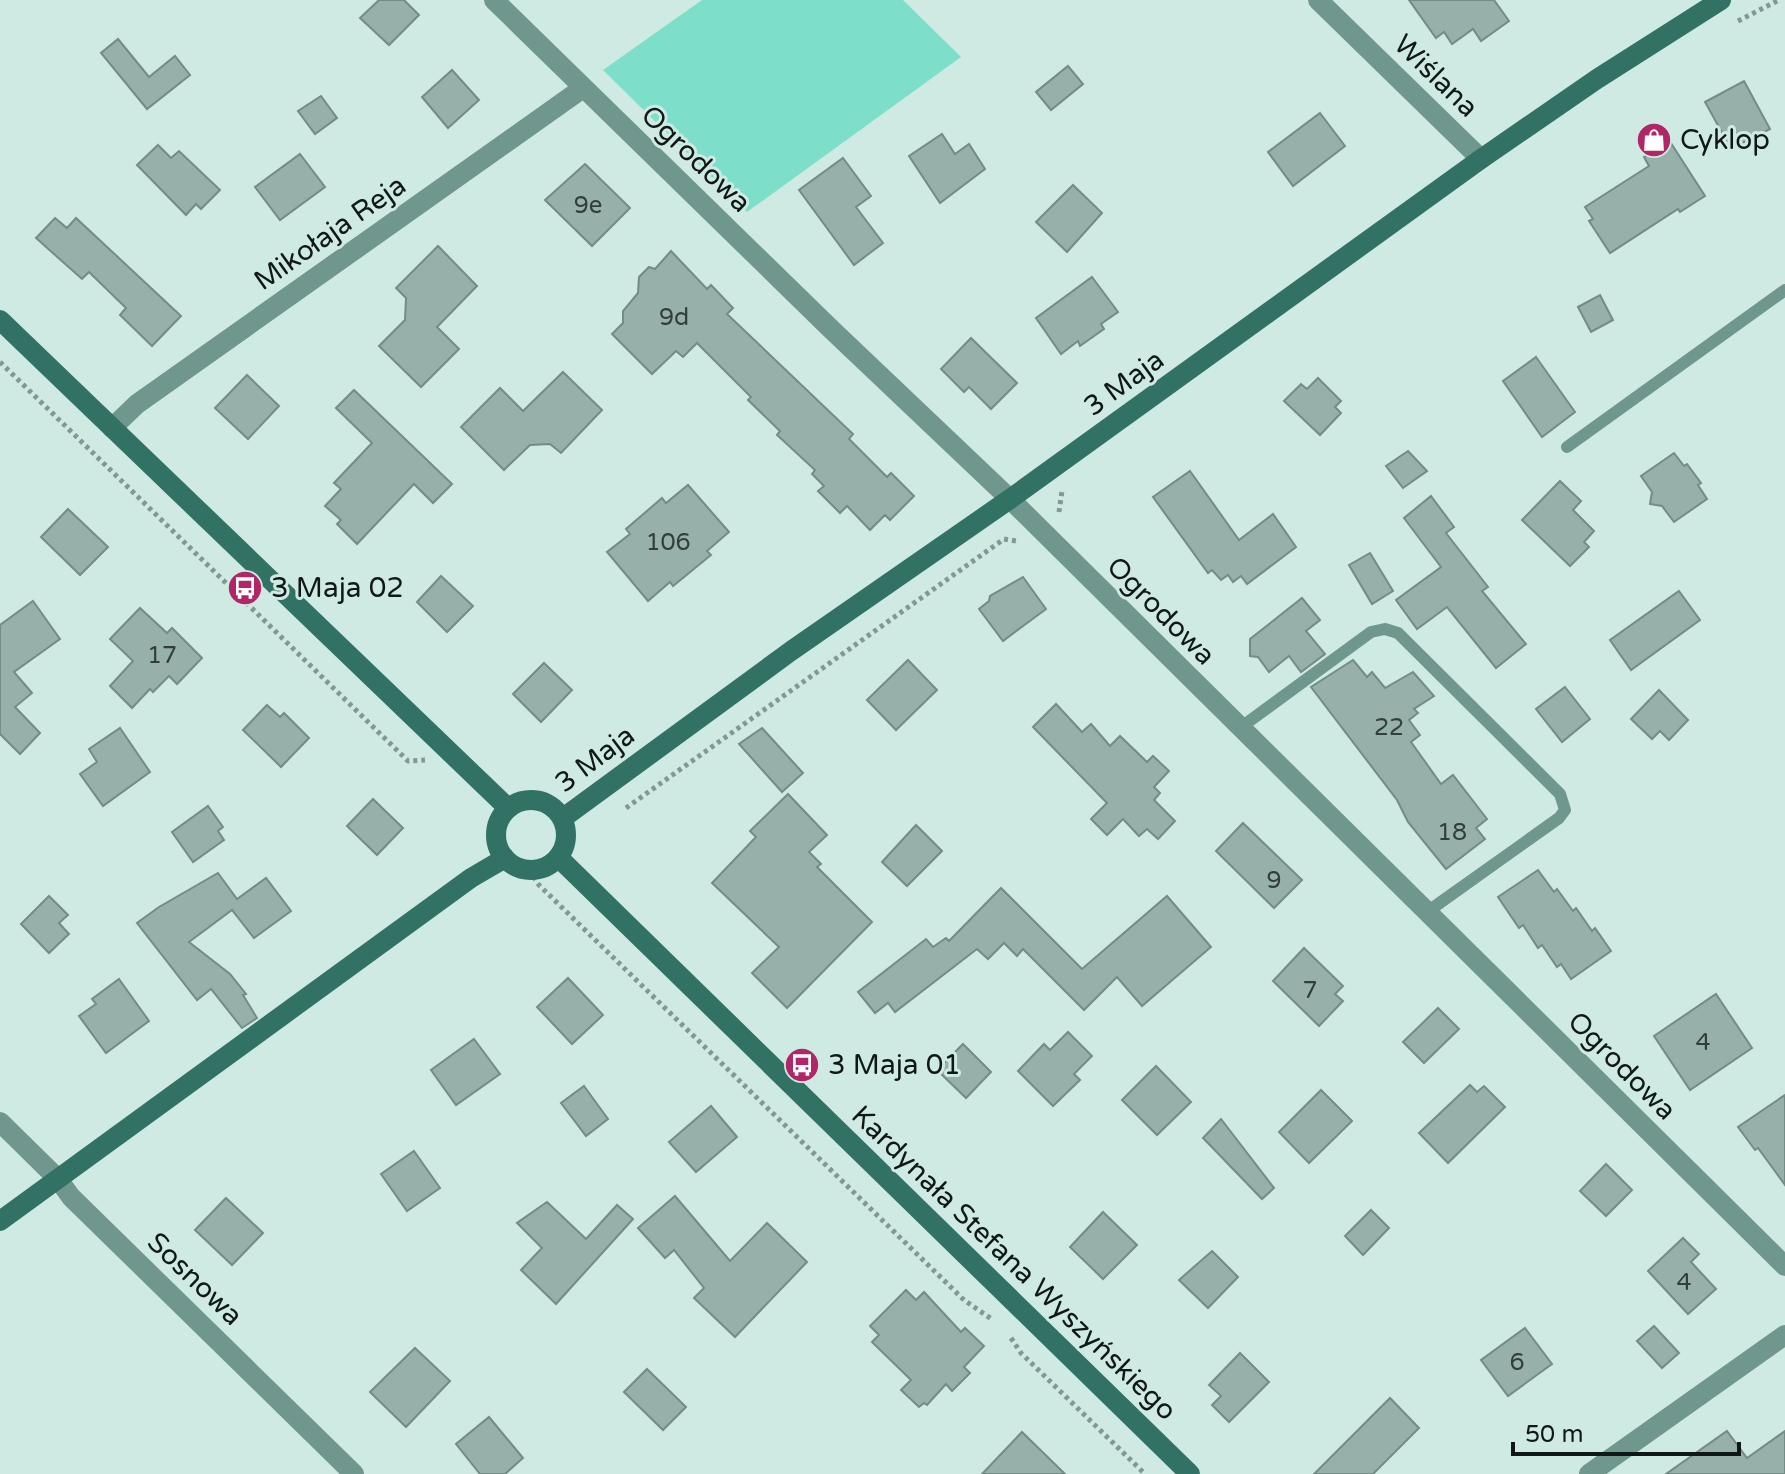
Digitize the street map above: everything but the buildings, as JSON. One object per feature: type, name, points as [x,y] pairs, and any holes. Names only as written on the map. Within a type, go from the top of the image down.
[{"type":"street","name":"Ogrodowa","points":[[494,0],[1010,499],[1785,1266]]},
{"type":"street","name":"Wiślana","points":[[1318,0],[1481,159]]},
{"type":"street","name":"3 Maja","points":[[563,818],[791,651],[1010,499],[1481,159],[1597,79],[1721,0]]},
{"type":"street","name":"Mikołaja Reja","points":[[112,428],[137,404],[583,88]]},
{"type":"street","points":[[0,320],[508,808]]},
{"type":"street","points":[[528,799],[539,800],[549,804],[563,818],[566,842],[559,858],[534,878],[505,858],[496,838],[497,827],[508,808],[528,799]]},
{"type":"street","points":[[0,1221],[471,878],[505,858]]},
{"type":"street","name":"Kardynała Stefana Wyszyńskiego","points":[[559,858],[1190,1474]]},
{"type":"street","name":"Sosnowa","points":[[0,1122],[58,1179],[82,1208],[354,1474]]},
{"type":"street","points":[[1589,1474],[1785,1335]]},
{"type":"lane","points":[[1567,447],[1785,290]]},
{"type":"lane","points":[[1240,728],[1371,632],[1385,629],[1398,633],[1560,794],[1565,810],[1559,818],[1427,912]]},
{"type":"path","points":[[0,362],[408,761]]},
{"type":"path","points":[[534,878],[964,1300],[993,1320],[1021,1353],[1145,1474]]},
{"type":"green space","points":[[702,0],[903,0],[961,57],[747,212],[603,70]]},
{"type":"place","name":"Cyklop","points":[[1654,140]]},
{"type":"place","name":"3 Maja 02","points":[[245,588]]},
{"type":"place","name":"3 Maja 01","points":[[802,1065]]}]
